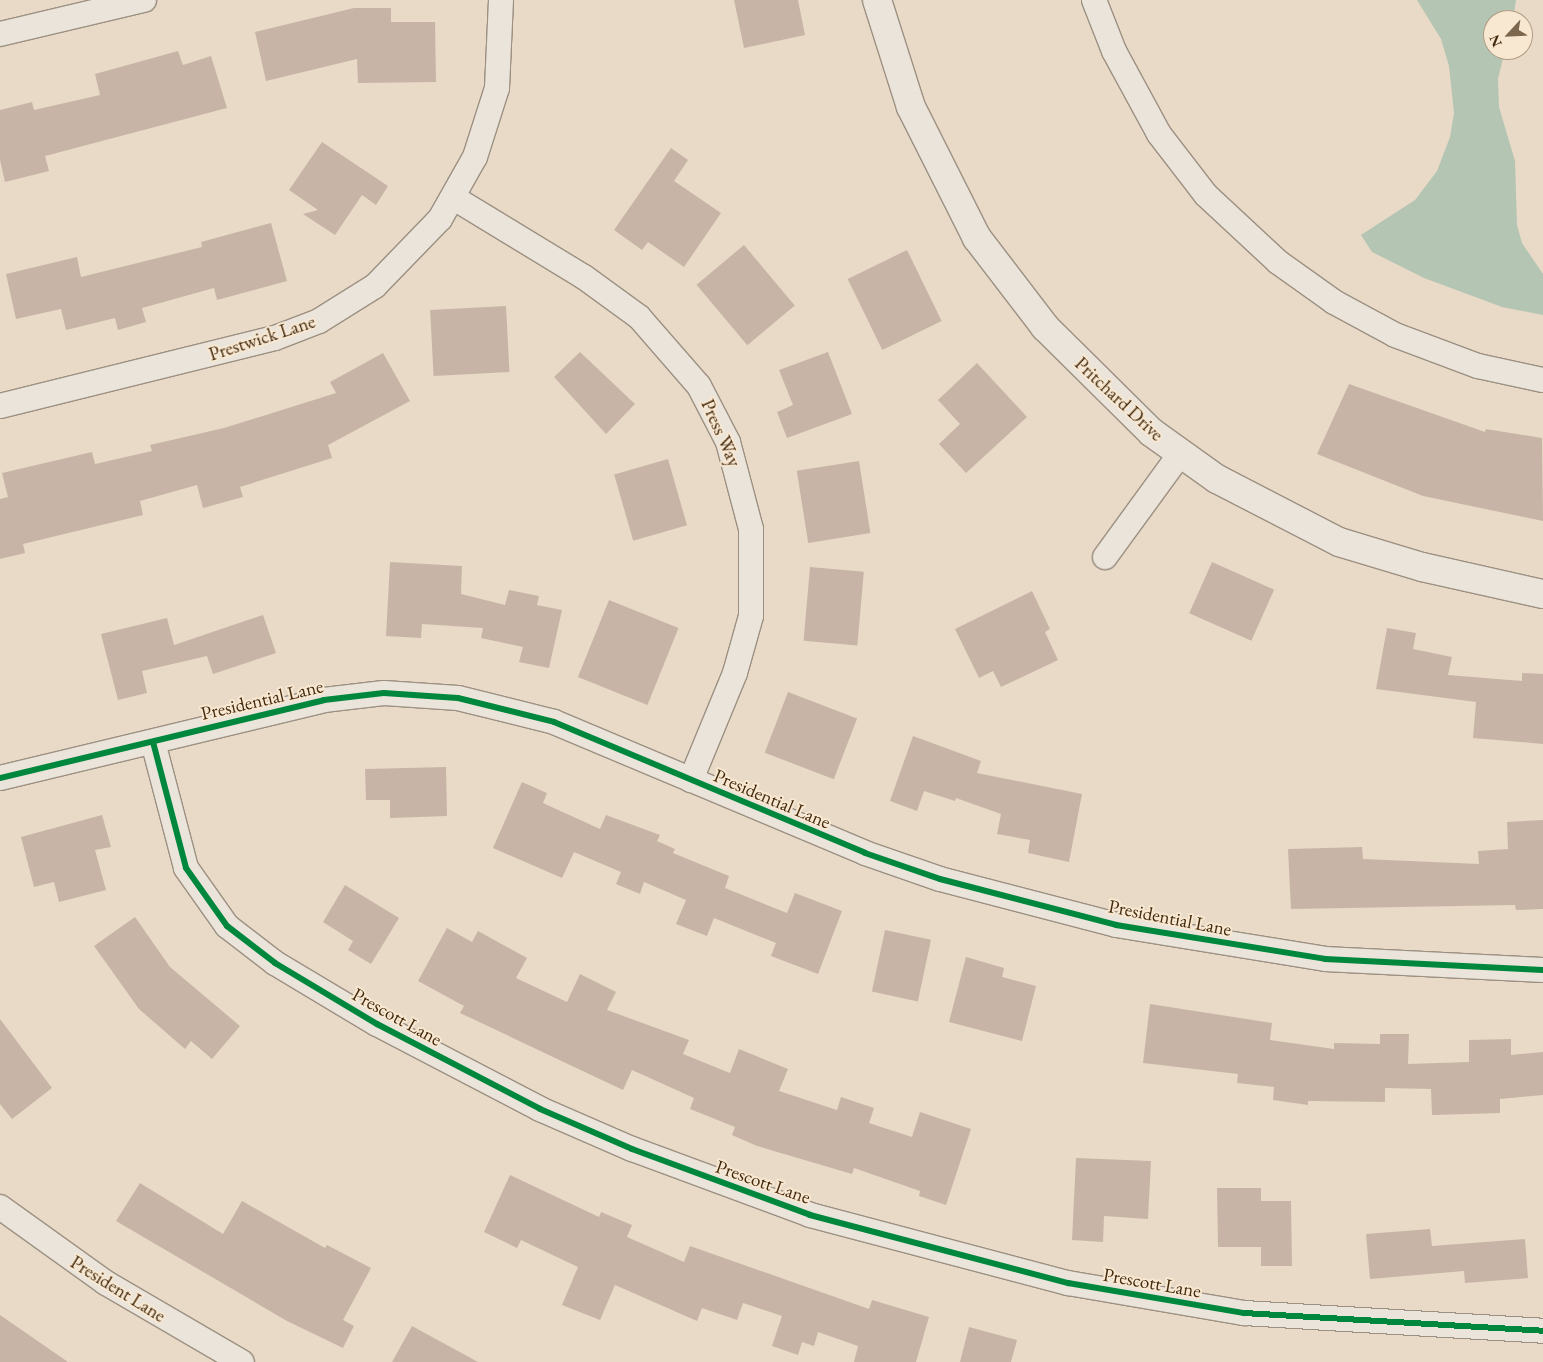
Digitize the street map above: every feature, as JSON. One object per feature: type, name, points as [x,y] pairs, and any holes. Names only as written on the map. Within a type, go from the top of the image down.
[{"type":"street","points":[[0,34],[144,0]]},
{"type":"street","name":"Prestwick Lane","points":[[0,406],[251,346],[319,321],[387,276],[424,240],[454,198],[484,135],[497,88],[501,0]]},
{"type":"street","name":"Pritchard Drive","points":[[877,0],[915,116],[977,238],[1071,355],[1180,454],[1225,484],[1339,542],[1439,572],[1543,594]]},
{"type":"street","points":[[1094,0],[1118,60],[1159,134],[1223,213],[1278,262],[1327,297],[1395,335],[1478,366],[1543,380]]},
{"type":"street","name":"Press Way","points":[[454,198],[584,277],[639,317],[695,380],[728,442],[751,529],[751,616],[735,673],[691,780]]},
{"type":"street","points":[[1105,556],[1180,454]]},
{"type":"street","name":"Presidential Lane","points":[[0,778],[324,700],[420,694],[526,711],[803,829],[940,879],[1116,925],[1324,959],[1543,970]]},
{"type":"street","name":"Prescott Lane","points":[[153,742],[186,868],[227,926],[275,963],[377,1024],[540,1109],[632,1149],[810,1215],[1068,1283],[1253,1314],[1543,1332]]},
{"type":"street","name":"President Lane","points":[[0,1207],[106,1283],[242,1362]]},
{"type":"shaded area","points":[[1417,0],[1516,0],[1514,10],[1483,10],[1483,60],[1503,60],[1498,79],[1499,107],[1515,161],[1517,225],[1522,243],[1543,274],[1543,315],[1502,307],[1424,278],[1372,252],[1361,235],[1415,200],[1437,171],[1450,137],[1454,113],[1449,66],[1441,39]]},
{"type":"building","points":[[734,0],[798,0],[805,35],[744,48]]},
{"type":"building","points":[[354,8],[391,8],[391,22],[435,22],[436,82],[358,83],[357,59],[266,81],[255,32]]},
{"type":"building","points":[[178,51],[183,65],[211,56],[227,108],[45,156],[49,171],[5,182],[0,160],[0,110],[32,102],[34,110],[100,95],[95,74]]},
{"type":"building","points":[[322,142],[388,186],[376,205],[362,195],[335,235],[303,214],[318,210],[289,190]]},
{"type":"building","points":[[671,148],[688,160],[674,181],[721,213],[684,267],[648,242],[642,250],[614,230]]},
{"type":"building","points":[[271,223],[287,281],[217,300],[214,288],[142,308],[146,322],[118,330],[115,318],[66,330],[61,309],[16,319],[6,274],[77,257],[81,277],[202,247],[201,242]]},
{"type":"building","points":[[744,245],[795,306],[747,345],[697,285]]},
{"type":"building","points":[[907,250],[942,321],[882,350],[848,279]]},
{"type":"building","points":[[506,306],[509,372],[434,376],[430,310]]},
{"type":"building","points":[[580,352],[635,404],[606,434],[554,377]]},
{"type":"building","points":[[828,352],[852,414],[787,438],[777,412],[793,405],[779,370]]},
{"type":"building","points":[[383,353],[410,401],[328,445],[332,458],[240,487],[243,497],[203,508],[197,485],[140,501],[143,515],[23,544],[25,553],[0,559],[0,499],[8,497],[2,473],[92,452],[95,464],[152,451],[150,445],[224,428],[336,393],[330,382]]},
{"type":"building","points":[[977,363],[1027,417],[966,473],[939,444],[960,424],[938,400]]},
{"type":"building","points":[[1349,384],[1485,432],[1486,429],[1542,438],[1543,521],[1423,496],[1317,454]]},
{"type":"building","points":[[668,459],[687,525],[633,541],[614,474]]},
{"type":"building","points":[[859,461],[870,533],[808,543],[797,471]]},
{"type":"building","points":[[390,562],[462,566],[461,594],[505,605],[509,590],[539,596],[537,605],[562,610],[549,668],[519,662],[523,647],[481,638],[483,628],[422,624],[421,638],[386,636]]},
{"type":"building","points":[[1212,562],[1274,590],[1251,641],[1189,613]]},
{"type":"building","points":[[810,567],[864,572],[857,645],[804,641]]},
{"type":"building","points":[[1032,591],[1050,629],[1045,632],[1058,660],[1001,687],[993,671],[979,678],[955,629]]},
{"type":"building","points":[[609,600],[679,628],[647,705],[578,677]]},
{"type":"building","points":[[263,615],[276,653],[213,674],[207,656],[142,671],[147,693],[118,700],[101,634],[167,618],[174,645]]},
{"type":"building","points":[[1387,628],[1416,633],[1413,649],[1452,657],[1448,675],[1522,681],[1522,673],[1543,674],[1543,744],[1473,738],[1476,702],[1376,689]]},
{"type":"building","points":[[788,692],[857,719],[834,779],[765,753]]},
{"type":"building","points":[[913,736],[981,761],[977,773],[1082,794],[1069,862],[1028,853],[1030,840],[997,834],[1001,814],[956,798],[955,801],[924,791],[917,811],[890,801]]},
{"type":"building","points":[[446,767],[447,816],[390,818],[390,800],[366,800],[365,769]]},
{"type":"building","points":[[522,782],[547,793],[543,803],[600,829],[606,815],[660,835],[657,841],[675,849],[673,853],[729,876],[725,888],[787,913],[795,893],[842,911],[818,974],[771,956],[776,943],[714,918],[707,936],[676,924],[686,900],[644,882],[640,894],[616,884],[621,872],[574,852],[562,878],[493,848]]},
{"type":"building","points":[[102,815],[111,847],[95,850],[106,890],[59,902],[54,882],[34,887],[21,837]]},
{"type":"building","points":[[1543,820],[1543,909],[1516,910],[1515,905],[1291,909],[1288,849],[1362,847],[1363,859],[1479,864],[1478,851],[1508,849],[1507,822]]},
{"type":"building","points":[[345,885],[399,918],[371,964],[348,950],[353,941],[323,922]]},
{"type":"building","points":[[135,917],[170,967],[240,1026],[212,1059],[191,1041],[185,1049],[139,1009],[94,946]]},
{"type":"building","points":[[447,928],[472,942],[478,931],[527,958],[516,978],[567,1002],[580,974],[616,992],[607,1010],[689,1040],[683,1054],[730,1073],[739,1049],[788,1069],[779,1091],[837,1110],[841,1097],[874,1108],[869,1123],[912,1137],[920,1112],[971,1129],[946,1205],[919,1196],[920,1191],[854,1168],[852,1174],[757,1146],[732,1135],[735,1127],[690,1109],[694,1098],[632,1070],[623,1090],[460,1013],[464,1006],[418,981]]},
{"type":"building","points":[[885,930],[931,940],[918,1001],[872,992]]},
{"type":"building","points":[[966,957],[1004,968],[1002,977],[1036,986],[1022,1041],[949,1022]]},
{"type":"building","points":[[1150,1004],[1272,1023],[1270,1040],[1334,1049],[1334,1043],[1380,1044],[1380,1034],[1409,1034],[1408,1064],[1469,1062],[1469,1040],[1511,1039],[1511,1055],[1543,1052],[1543,1095],[1500,1099],[1500,1113],[1432,1115],[1431,1089],[1385,1088],[1385,1102],[1308,1101],[1308,1105],[1273,1100],[1274,1087],[1237,1083],[1238,1074],[1143,1063]]},
{"type":"building","points":[[0,1019],[52,1088],[12,1119],[0,1104]]},
{"type":"building","points":[[1076,1158],[1151,1161],[1148,1219],[1104,1216],[1103,1242],[1072,1240]]},
{"type":"building","points":[[510,1175],[599,1217],[601,1212],[632,1225],[627,1237],[684,1262],[690,1246],[869,1309],[872,1300],[929,1317],[916,1362],[854,1362],[858,1346],[818,1332],[814,1346],[802,1342],[798,1355],[772,1346],[782,1316],[743,1303],[737,1320],[702,1308],[697,1321],[615,1285],[600,1320],[562,1305],[578,1267],[521,1240],[517,1248],[484,1232]]},
{"type":"building","points":[[140,1183],[223,1234],[242,1201],[325,1248],[327,1245],[371,1268],[343,1320],[354,1326],[343,1348],[287,1321],[116,1221]]},
{"type":"building","points":[[1217,1188],[1261,1188],[1261,1201],[1291,1201],[1292,1266],[1261,1266],[1261,1247],[1218,1247]]},
{"type":"building","points":[[1430,1229],[1432,1246],[1525,1239],[1528,1278],[1465,1283],[1464,1271],[1370,1279],[1366,1234]]},
{"type":"building","points":[[0,1315],[68,1362],[0,1362]]},
{"type":"building","points":[[412,1326],[478,1362],[392,1362]]},
{"type":"building","points":[[969,1327],[1017,1340],[1011,1362],[960,1362]]},
{"type":"cycle path","points":[[0,778],[324,700],[384,693],[458,698],[554,722],[865,853],[940,879],[1116,925],[1325,959],[1543,970]]},
{"type":"cycle path","points":[[153,742],[186,868],[227,926],[275,963],[377,1024],[540,1109],[632,1149],[810,1215],[1068,1283],[1244,1313],[1543,1331]]}]
